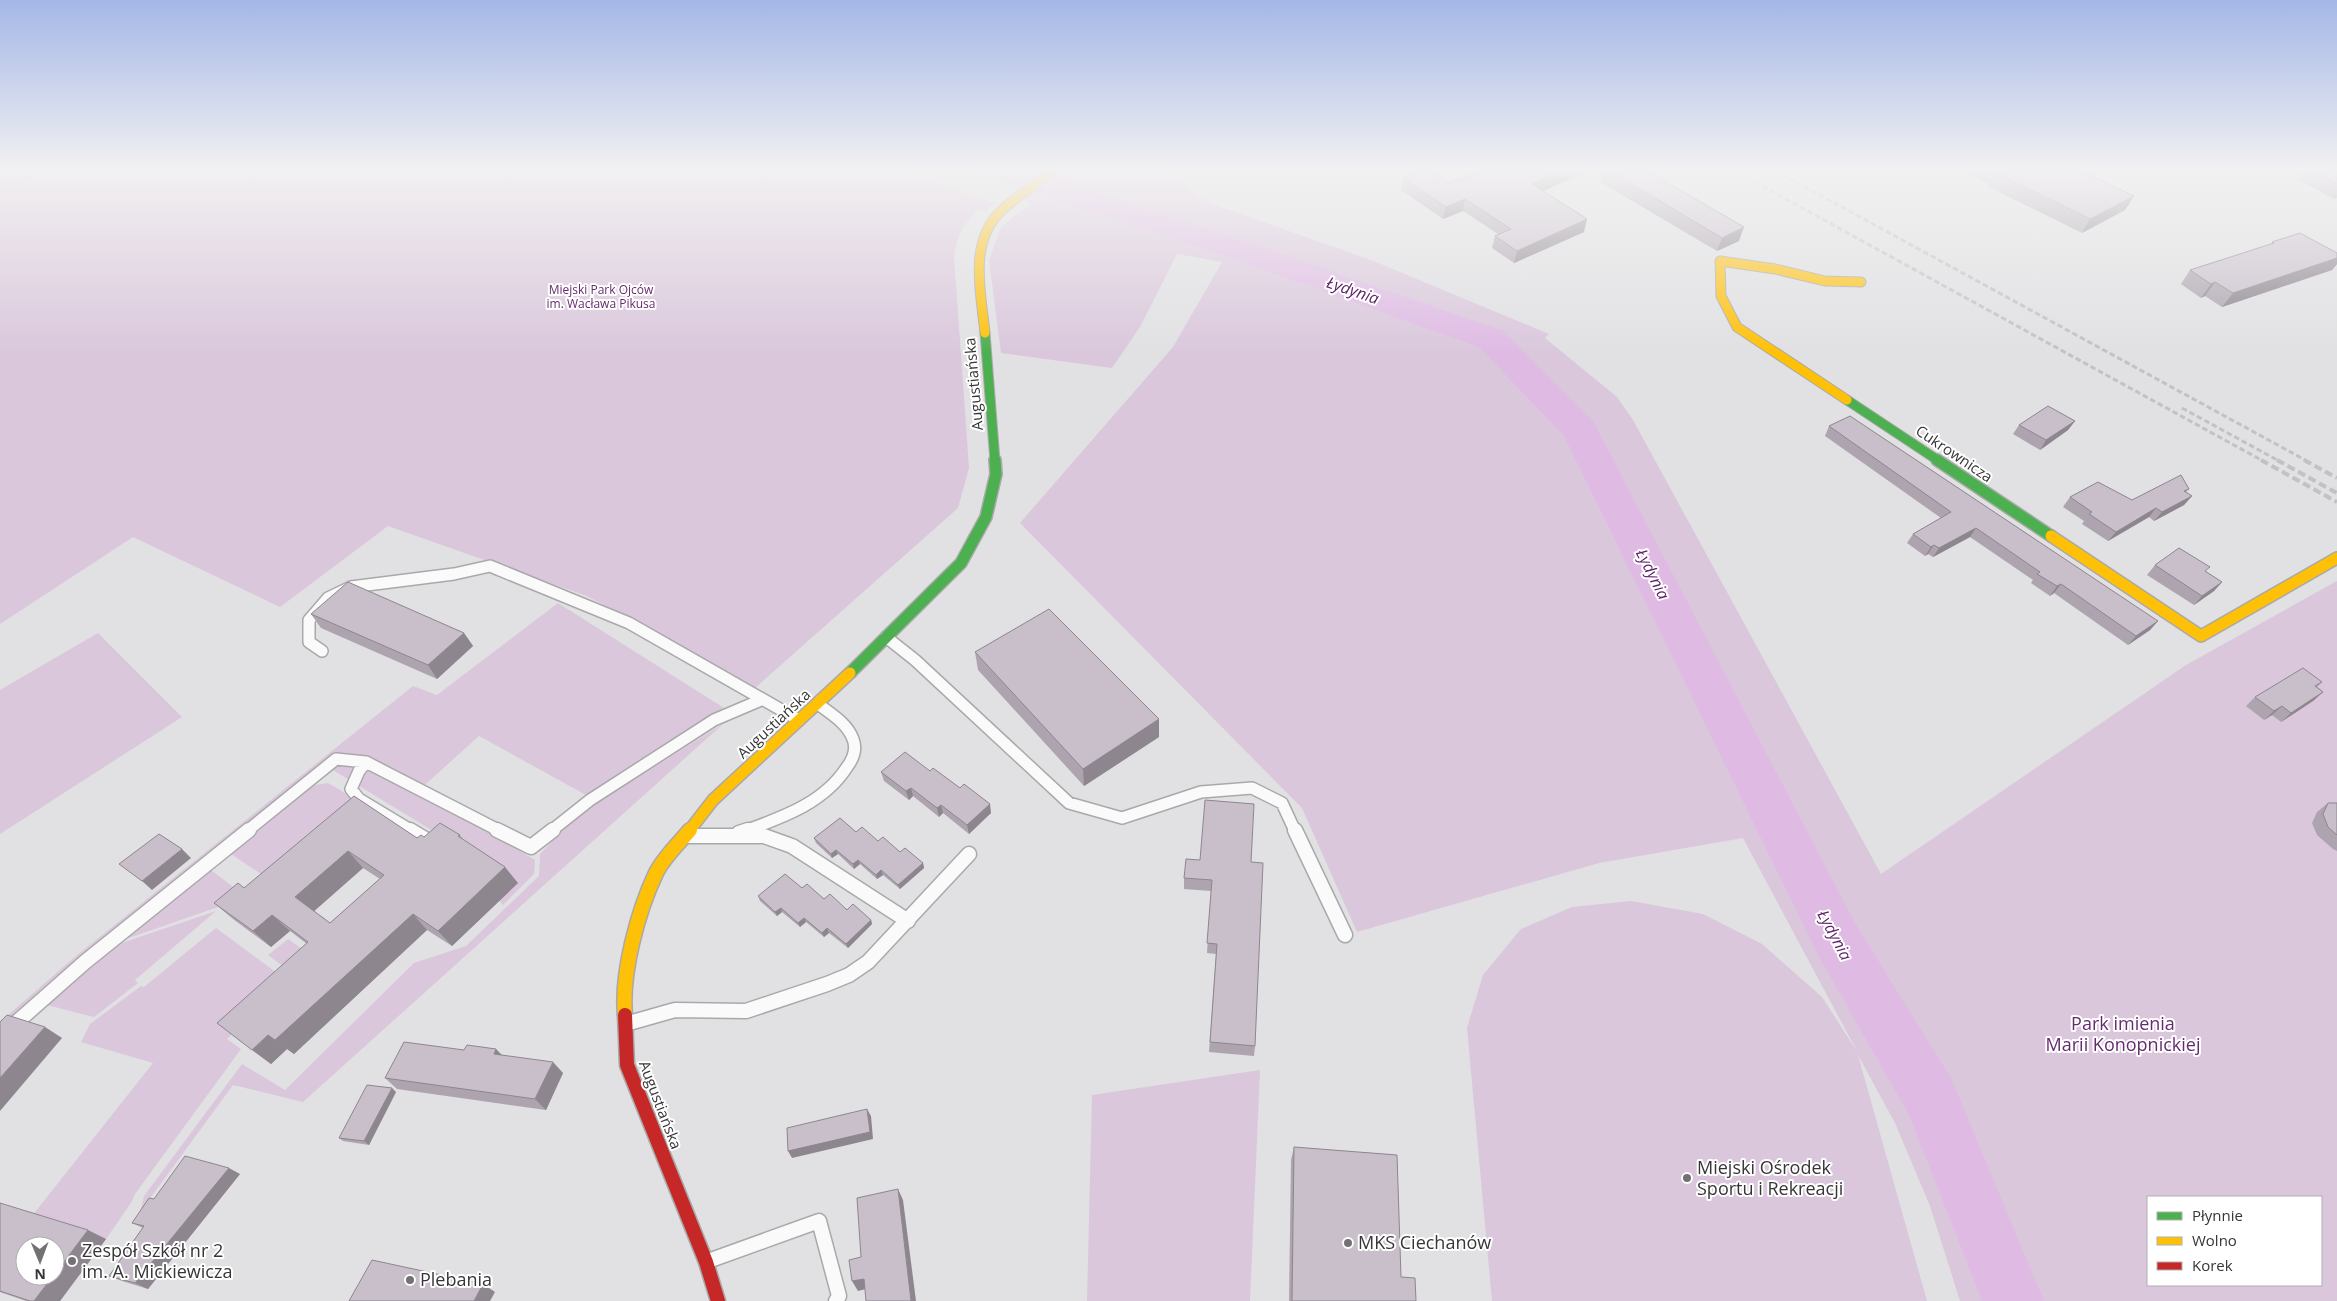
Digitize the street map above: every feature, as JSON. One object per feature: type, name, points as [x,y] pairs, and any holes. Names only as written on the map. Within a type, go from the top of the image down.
[{"type":"street","name":"Augustiańska","points":[[718,1301],[706,1262],[627,1065],[624,1003],[634,932],[657,871],[682,836],[713,800],[818,704],[960,563],[986,517],[996,474],[978,261],[984,231]]},
{"type":"street","name":"Cukrownicza","points":[[1861,282],[1825,281],[1720,261],[1717,276],[1726,311],[1738,327],[2201,636],[2337,558]]},
{"type":"lane","points":[[322,651],[309,642],[309,620],[328,598],[351,587],[454,574],[490,566],[629,623],[692,657],[762,700],[799,720]]},
{"type":"lane","points":[[886,636],[915,660],[1069,803],[1122,818],[1201,792],[1252,788],[1282,803],[1345,935]]},
{"type":"lane","points":[[0,1036],[85,962],[336,759],[366,762],[531,848],[590,800],[714,720],[762,700]]},
{"type":"lane","points":[[731,836],[779,818],[812,800],[831,787],[845,773],[856,752],[854,740],[848,729],[818,704]]},
{"type":"lane","points":[[366,762],[359,771],[351,789],[359,798],[425,839]]},
{"type":"lane","points":[[682,836],[764,836],[792,846],[908,921]]},
{"type":"lane","points":[[625,1025],[674,1009],[732,1013],[746,1011],[849,975],[868,962],[969,854]]},
{"type":"lane","points":[[706,1262],[819,1221],[839,1296],[836,1301]]},
{"type":"green space","name":"Miejski Park Ojców im. Wacława Pikusa","points":[[0,231],[962,231],[954,256],[969,468],[958,508],[755,688],[587,596],[388,526],[280,607],[133,537],[0,624]]},
{"type":"green space","name":"Park imienia Marii Konopnickiej","points":[[1000,231],[1288,231],[1376,262],[1549,334],[1545,338],[1617,397],[1633,420],[1881,874],[2186,665],[2337,581],[2337,1301],[1960,1301],[1930,1206],[1895,1123],[1858,1055],[1927,1301],[1492,1301],[1467,1028],[1483,975],[1521,929],[1572,907],[1631,901],[1703,914],[1762,944],[1822,997],[1858,1053],[1743,838],[1599,863],[1357,932],[1302,808],[1020,523],[1173,347],[1222,262],[1177,254],[1140,327],[1112,368],[1001,353],[989,260]]},
{"type":"green space","points":[[558,603],[724,708],[724,710],[586,795],[479,736],[418,791],[535,860],[534,874],[503,905],[451,842],[323,764],[49,982],[0,1026],[0,1022],[76,956],[413,686],[437,695]]},
{"type":"green space","points":[[98,633],[182,717],[0,834],[0,690]]},
{"type":"green space","points":[[723,724],[303,1102],[233,1085],[140,1212],[144,1196],[242,1064],[285,1090],[414,963],[466,946],[539,876],[540,854],[587,806],[593,805]]},
{"type":"green space","points":[[328,783],[352,797],[261,874],[228,852],[306,790],[315,785]]},
{"type":"green space","points":[[208,868],[240,892],[224,905],[117,942]]},
{"type":"green space","points":[[216,911],[135,980],[138,983],[94,1017],[47,1005],[46,1001],[107,948]]},
{"type":"green space","points":[[216,928],[289,982],[227,1039],[241,1049],[135,1194],[131,1203],[106,1239],[32,1216],[153,1063],[81,1042],[90,1024],[141,986],[144,987]]},
{"type":"green space","points":[[288,939],[304,950],[284,967],[268,955]]},
{"type":"green space","points":[[1260,1070],[1250,1301],[1087,1301],[1092,1095]]},
{"type":"building","points":[[1507,231],[1561,231],[1517,251],[1495,236]]},
{"type":"building","points":[[1710,231],[1737,231],[1722,238]]},
{"type":"building","points":[[2300,233],[2337,253],[2337,258],[2233,293],[2215,282],[2211,284],[2190,270],[2274,243],[2272,242]]},
{"type":"building","points":[[2048,406],[2075,421],[2046,440],[2019,425]]},
{"type":"building","points":[[1850,416],[2158,621],[2136,636],[2061,584],[2057,586],[2037,574],[2040,572],[1976,528],[1939,548],[1934,545],[1931,547],[1913,534],[1951,512],[1829,426]]},
{"type":"building","points":[[2181,475],[2189,489],[2184,491],[2192,496],[2162,512],[2156,508],[2116,532],[2089,514],[2092,512],[2070,497],[2098,482],[2132,500]]},
{"type":"building","points":[[2179,548],[2210,567],[2205,571],[2222,582],[2202,596],[2155,565]]},
{"type":"building","points":[[348,582],[464,633],[428,665],[311,614]]},
{"type":"building","points":[[1049,609],[1159,719],[1083,769],[975,652]]},
{"type":"building","points":[[2303,668],[2322,682],[2315,686],[2323,692],[2291,713],[2282,706],[2274,711],[2255,697]]},
{"type":"building","points":[[905,752],[930,771],[933,768],[960,788],[964,784],[990,804],[967,825],[941,805],[937,808],[911,788],[906,791],[881,772]]},
{"type":"building","points":[[354,796],[417,838],[421,835],[424,837],[440,823],[505,867],[438,931],[413,914],[275,1040],[268,1035],[252,1050],[217,1023],[308,942],[272,915],[253,931],[214,903],[238,883],[244,888]],"holes":[[[348,851],[384,875],[330,923],[295,897]]]},
{"type":"building","points":[[1205,800],[1254,804],[1251,862],[1263,863],[1255,1046],[1210,1042],[1217,944],[1207,943],[1212,880],[1184,878],[1186,859],[1200,860]]},
{"type":"building","points":[[2328,803],[2337,803],[2337,835],[2328,827],[2323,814]]},
{"type":"building","points":[[840,818],[856,832],[862,827],[878,841],[883,837],[900,852],[905,848],[923,863],[898,885],[881,870],[876,875],[858,860],[853,864],[836,850],[831,854],[814,838]]},
{"type":"building","points":[[159,834],[182,849],[142,881],[119,864]]},
{"type":"building","points":[[785,874],[802,888],[807,884],[824,899],[830,894],[847,910],[853,904],[871,920],[846,944],[827,928],[822,933],[804,918],[798,923],[781,908],[775,912],[758,896]]},
{"type":"building","points":[[7,1015],[45,1027],[0,1078],[0,1022]]},
{"type":"building","points":[[404,1042],[464,1050],[467,1045],[496,1049],[494,1054],[553,1062],[535,1099],[385,1078]]},
{"type":"building","points":[[367,1085],[392,1088],[364,1141],[339,1138]]},
{"type":"building","points":[[867,1109],[870,1132],[788,1151],[787,1128]]},
{"type":"building","points":[[1294,1147],[1397,1155],[1401,1277],[1415,1278],[1416,1301],[1292,1301]]},
{"type":"building","points":[[185,1156],[229,1168],[135,1283],[109,1276],[144,1226],[132,1223],[149,1198],[154,1199]]},
{"type":"building","points":[[898,1189],[911,1301],[866,1301],[864,1279],[852,1281],[849,1260],[861,1257],[857,1198]]},
{"type":"building","points":[[0,1203],[88,1230],[65,1261],[65,1236],[15,1236],[15,1286],[45,1286],[34,1301],[0,1291]]},
{"type":"building","name":"Plebania","points":[[372,1260],[483,1284],[474,1301],[349,1301]]},
{"type":"waterway","name":"Łydynia","points":[[1181,231],[1491,339],[1580,430],[1837,940],[1931,1098],[2013,1301]]},
{"type":"railway","points":[[1844,231],[2263,461]]},
{"type":"railway","points":[[1885,231],[2307,461]]},
{"type":"railway","points":[[2182,408],[2279,461]]},
{"type":"railway","points":[[2261,460],[2337,502]]},
{"type":"railway","points":[[2277,460],[2337,493]]},
{"type":"railway","points":[[2304,460],[2337,478]]},
{"type":"traffic: fast","points":[[850,673],[961,563],[986,517],[996,474],[985,333]]},
{"type":"traffic: fast","points":[[1847,400],[2051,536]]},
{"type":"traffic: slow","points":[[985,333],[979,256],[986,231]]},
{"type":"traffic: slow","points":[[1847,400],[1737,327],[1721,296],[1719,279],[1720,261],[1775,269],[1825,281],[1861,282]]},
{"type":"traffic: slow","points":[[2051,536],[2201,636],[2337,558]]},
{"type":"traffic: slow","points":[[625,1015],[624,1003],[634,933],[657,871],[713,800],[850,673]]},
{"type":"traffic: jam","points":[[625,1015],[627,1065],[706,1262],[718,1301]]},
{"type":"place","name":"Miejski Ośrodek Sportu i Rekreacji","points":[[1687,1178]]},
{"type":"place","name":"MKS Ciechanów","points":[[1348,1243]]},
{"type":"place","name":"Zespół Szkół nr 2 im. A. Mickiewicza","points":[[72,1261]]},
{"type":"place","name":"Plebania","points":[[410,1280]]}]
